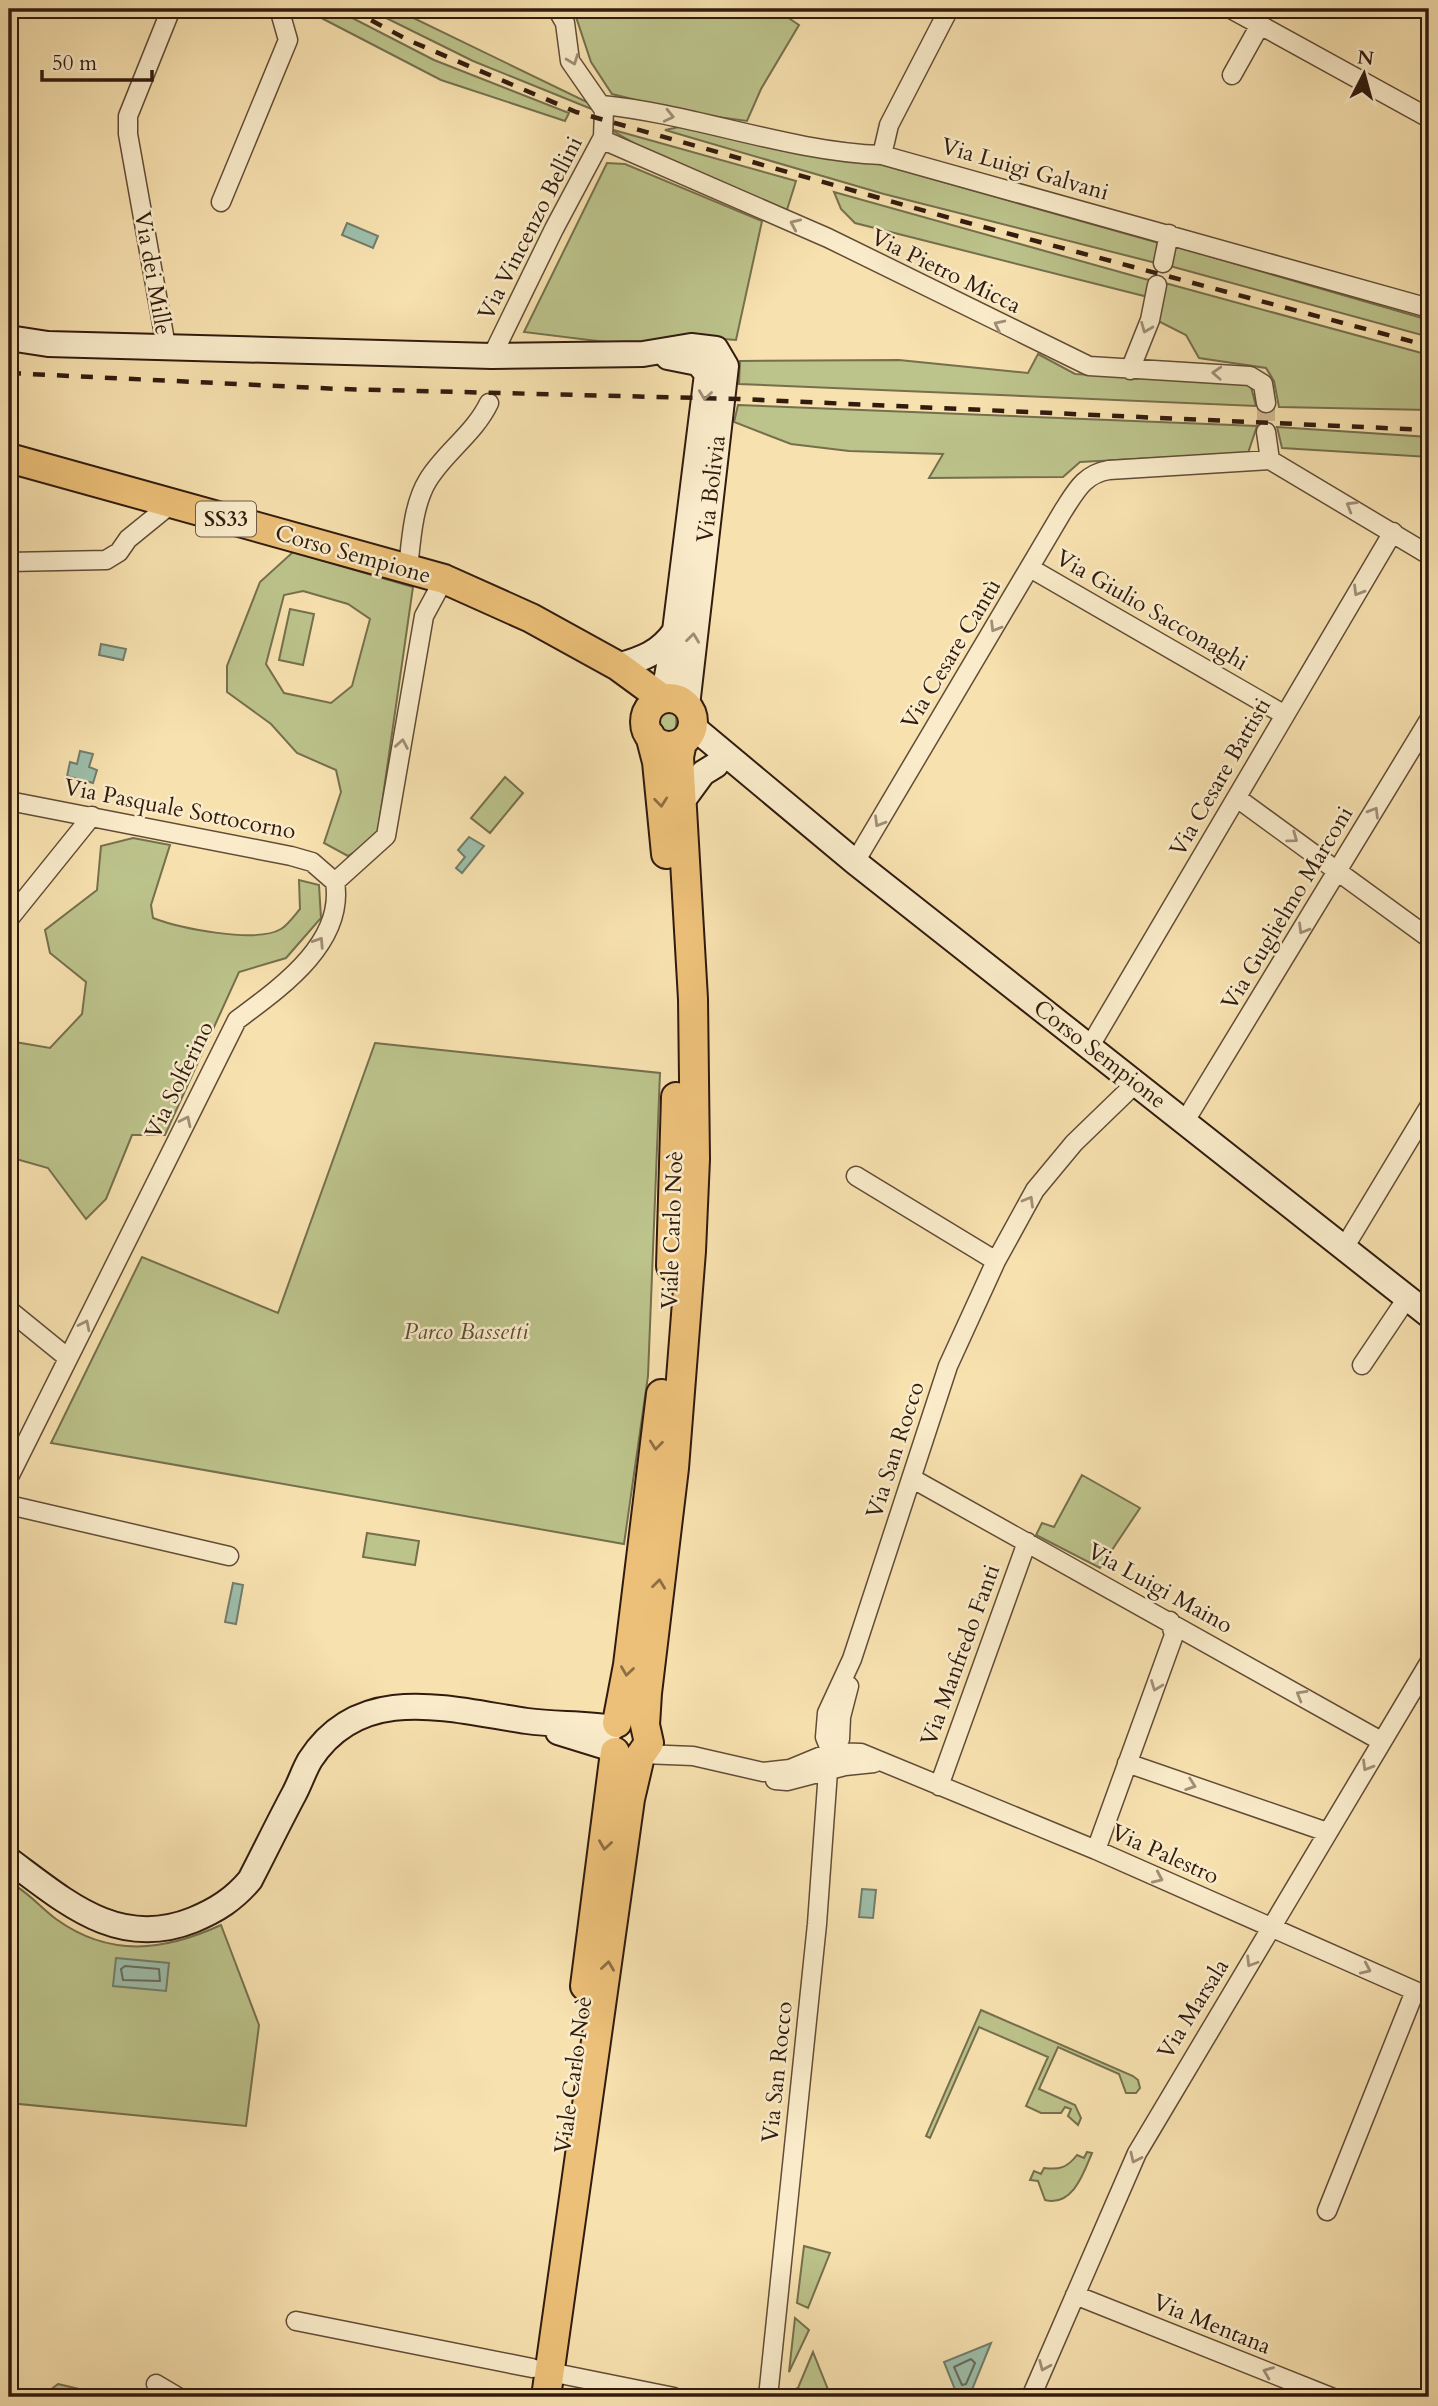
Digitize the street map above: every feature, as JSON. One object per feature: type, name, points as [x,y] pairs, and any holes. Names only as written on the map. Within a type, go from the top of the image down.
[{"type":"main road","name":"Corso Sempione","points":[[9,458],[444,579],[482,594],[618,666],[670,720]]},
{"type":"main road","name":"Corso Sempione","points":[[567,638],[670,720]]},
{"type":"main road","name":"Viale Carlo Noè","points":[[528,2397],[543,2379],[629,1740],[648,1673],[674,1468],[691,1251],[695,1159],[694,999],[679,757],[670,720]]},
{"type":"main road","name":"Viale Carlo Noè","points":[[629,1740],[628,1665],[669,1328],[676,992],[657,762],[670,720]]},
{"type":"street","name":"Via dei Mille","points":[[171,9],[128,116],[166,346],[492,356]]},
{"type":"street","points":[[221,202],[288,40],[280,12],[275,9]]},
{"type":"street","points":[[557,9],[565,23],[570,61],[603,112]]},
{"type":"street","points":[[882,155],[889,125],[949,9]]},
{"type":"street","points":[[1231,9],[1429,118]]},
{"type":"street","points":[[1232,75],[1260,24]]},
{"type":"street","name":"Via Luigi Galvani","points":[[603,112],[635,108],[815,148],[882,155],[1429,308]]},
{"type":"street","name":"Via Vincenzo Bellini","points":[[492,356],[554,229],[601,142],[603,112]]},
{"type":"street","name":"Via Pietro Micca","points":[[601,142],[610,143],[828,238],[1068,358],[1089,366],[1250,376],[1263,384],[1266,402]]},
{"type":"street","points":[[1163,263],[1168,234]]},
{"type":"street","points":[[1130,370],[1150,320],[1157,285]]},
{"type":"street","points":[[9,338],[48,344],[166,346]]},
{"type":"street","name":"Via Bolivia","points":[[492,356],[643,354],[691,346],[709,347],[720,353],[726,366],[670,720]]},
{"type":"street","name":"Via Bolivia","points":[[643,354],[698,363],[707,374],[674,631],[670,720]]},
{"type":"street","points":[[408,569],[412,535],[428,480],[481,419],[489,403]]},
{"type":"street","points":[[1266,432],[1270,460],[1290,475],[1333,495],[1429,555]]},
{"type":"street","name":"Via Cesare Cantù","points":[[855,862],[1079,486],[1093,474],[1109,470],[1270,460]]},
{"type":"street","points":[[9,562],[106,560],[119,552],[128,539],[171,503]]},
{"type":"street","name":"Via Cesare Battisti","points":[[1090,1046],[1393,532]]},
{"type":"street","name":"Via Giulio Sacconaghi","points":[[1030,568],[1285,715]]},
{"type":"street","points":[[335,882],[386,836],[424,616],[444,579]]},
{"type":"street","points":[[618,666],[651,655],[665,645],[674,631]]},
{"type":"street","name":"Corso Sempione","points":[[670,720],[716,765],[770,794]]},
{"type":"street","name":"Corso Sempione","points":[[670,720],[770,794],[1429,1315]]},
{"type":"street","name":"Via Guglielmo Marconi","points":[[1185,1121],[1429,720]]},
{"type":"street","points":[[681,803],[703,773],[716,765]]},
{"type":"street","points":[[1237,798],[1429,939]]},
{"type":"street","name":"Via Pasquale Sottocorno","points":[[9,801],[291,856],[312,862],[329,873],[335,882]]},
{"type":"street","points":[[9,919],[92,816]]},
{"type":"street","name":"Via Solferino","points":[[9,1477],[237,1020],[290,978],[317,947],[333,918],[338,901],[335,882]]},
{"type":"street","name":"Via San Rocco","points":[[768,2397],[817,1924],[829,1761],[825,1737],[827,1713],[852,1658],[948,1366],[996,1261],[1035,1190],[1074,1143],[1136,1083]]},
{"type":"street","points":[[1344,1248],[1429,1107]]},
{"type":"street","points":[[856,1176],[996,1261]]},
{"type":"street","points":[[1362,1365],[1408,1298]]},
{"type":"street","points":[[9,1310],[68,1358]]},
{"type":"street","name":"Via Solferino","points":[[9,1456],[32,1430]]},
{"type":"street","name":"Via Luigi Maino","points":[[913,1479],[1381,1741]]},
{"type":"street","points":[[9,1506],[229,1556]]},
{"type":"street","name":"Via Manfredo Fanti","points":[[939,1786],[1027,1542]]},
{"type":"street","points":[[1096,1850],[1174,1634],[1170,1622]]},
{"type":"street","name":"Via Marsala","points":[[1031,2397],[1137,2153],[1381,1741],[1429,1665]]},
{"type":"street","points":[[9,1860],[100,1921],[142,1930],[174,1927],[216,1910],[237,1896],[250,1880],[310,1760],[326,1741],[352,1721],[385,1707],[412,1705],[531,1722],[576,1722],[629,1740]]},
{"type":"street","name":"Via Palestro","points":[[629,1740],[764,1772],[861,1753],[1096,1850],[1422,1994]]},
{"type":"street","points":[[1127,1762],[1327,1832]]},
{"type":"street","points":[[1327,2211],[1422,1994]]},
{"type":"street","name":"Via Mentana","points":[[1075,2295],[1331,2397]]},
{"type":"street","points":[[296,2321],[543,2379],[674,2397]]},
{"type":"street","points":[[156,2384],[178,2397]]},
{"type":"green space","points":[[304,9],[335,9],[434,60],[569,113],[565,121],[441,80]]},
{"type":"green space","points":[[368,9],[395,9],[591,104],[594,110],[473,61]]},
{"type":"green space","points":[[570,9],[775,9],[799,25],[761,89],[747,121],[689,113],[612,94],[591,62],[576,17]]},
{"type":"green space","points":[[679,127],[842,161],[875,163],[1159,243],[1156,263],[884,194],[665,130]]},
{"type":"green space","points":[[610,129],[796,181],[786,213],[650,153]]},
{"type":"green space","points":[[607,163],[625,164],[762,221],[736,340],[710,338],[646,347],[524,332]]},
{"type":"green space","points":[[834,192],[1154,281],[1148,297],[855,223],[841,209]]},
{"type":"green space","points":[[1174,246],[1429,320],[1429,337],[1170,266]]},
{"type":"green space","points":[[1165,283],[1429,355],[1429,410],[1279,407],[1274,381],[1266,368],[1199,358],[1186,335],[1158,321]]},
{"type":"green space","points":[[1038,354],[1075,374],[1250,383],[1256,406],[739,384],[740,361],[899,360],[1028,373]]},
{"type":"green space","points":[[738,405],[1257,426],[1248,453],[1080,462],[1063,477],[929,478],[943,454],[849,451],[791,444],[734,422]]},
{"type":"green space","points":[[1277,427],[1429,437],[1429,457],[1282,448]]},
{"type":"green space","points":[[293,552],[413,587],[377,838],[348,856],[324,843],[341,792],[336,770],[297,753],[271,724],[227,692],[227,666],[260,582]],"holes":[[[303,591],[348,604],[370,619],[352,686],[331,703],[284,693],[266,664],[284,595]]]},
{"type":"green space","points":[[290,609],[314,614],[303,665],[279,660]]},
{"type":"green space","points":[[670,707],[676,715],[676,724],[675,731],[668,734],[659,726],[660,711]]},
{"type":"green space","points":[[505,777],[523,793],[490,833],[471,818]]},
{"type":"green space","points":[[133,838],[170,845],[151,905],[153,918],[217,933],[269,933],[284,927],[300,909],[299,880],[319,885],[321,918],[286,958],[239,972],[165,1135],[132,1135],[106,1199],[86,1219],[48,1168],[9,1157],[9,1041],[50,1048],[82,1014],[86,982],[50,953],[45,930],[97,890],[101,846]]},
{"type":"green space","name":"Parco Bassetti","points":[[375,1043],[660,1073],[648,1376],[624,1544],[51,1443],[142,1257],[278,1313]]},
{"type":"green space","points":[[1082,1475],[1140,1508],[1100,1568],[1036,1535],[1042,1523],[1054,1527]]},
{"type":"green space","points":[[367,1533],[419,1541],[415,1565],[363,1557]]},
{"type":"green space","points":[[9,1882],[76,1932],[117,1945],[158,1945],[179,1941],[221,1925],[259,2025],[246,2126],[9,2103]]},
{"type":"green space","points":[[981,2010],[1133,2076],[1138,2080],[1140,2088],[1136,2093],[1126,2093],[1119,2074],[1058,2047],[1039,2089],[1075,2105],[1081,2118],[1078,2125],[1068,2116],[1071,2109],[1065,2107],[1061,2113],[1041,2113],[1026,2106],[1048,2057],[979,2027],[930,2138],[926,2136]]},
{"type":"green space","points":[[1087,2152],[1092,2153],[1081,2178],[1070,2193],[1055,2201],[1045,2200],[1038,2181],[1030,2180],[1034,2171],[1041,2174],[1044,2168],[1062,2167],[1077,2155],[1084,2158]]},
{"type":"green space","points":[[804,2246],[830,2253],[808,2308],[797,2303]]},
{"type":"green space","points":[[795,2318],[809,2330],[789,2372]]},
{"type":"green space","points":[[813,2352],[831,2397],[776,2397],[798,2388]]},
{"type":"green space","points":[[58,2384],[113,2397],[41,2397]]},
{"type":"water","points":[[347,223],[378,236],[373,248],[342,235]]},
{"type":"water","points":[[101,644],[126,649],[123,660],[99,655]]},
{"type":"water","points":[[80,751],[93,754],[89,767],[97,770],[93,783],[67,776],[70,762],[77,764]]},
{"type":"water","points":[[469,837],[484,846],[462,873],[456,868],[465,857],[458,850]]},
{"type":"water","points":[[233,1583],[243,1585],[236,1624],[225,1622]]},
{"type":"water","points":[[862,1889],[876,1890],[873,1918],[859,1917]]},
{"type":"water","points":[[116,1958],[169,1963],[166,1991],[113,1986]]},
{"type":"water","points":[[991,2343],[969,2397],[958,2397],[944,2362]]},
{"type":"tunnel","points":[[1266,403],[1266,432]]},
{"type":"railway","points":[[350,9],[408,40],[576,112],[950,218],[1429,346]]},
{"type":"railway","points":[[9,373],[340,389],[739,399],[1429,430]]}]
